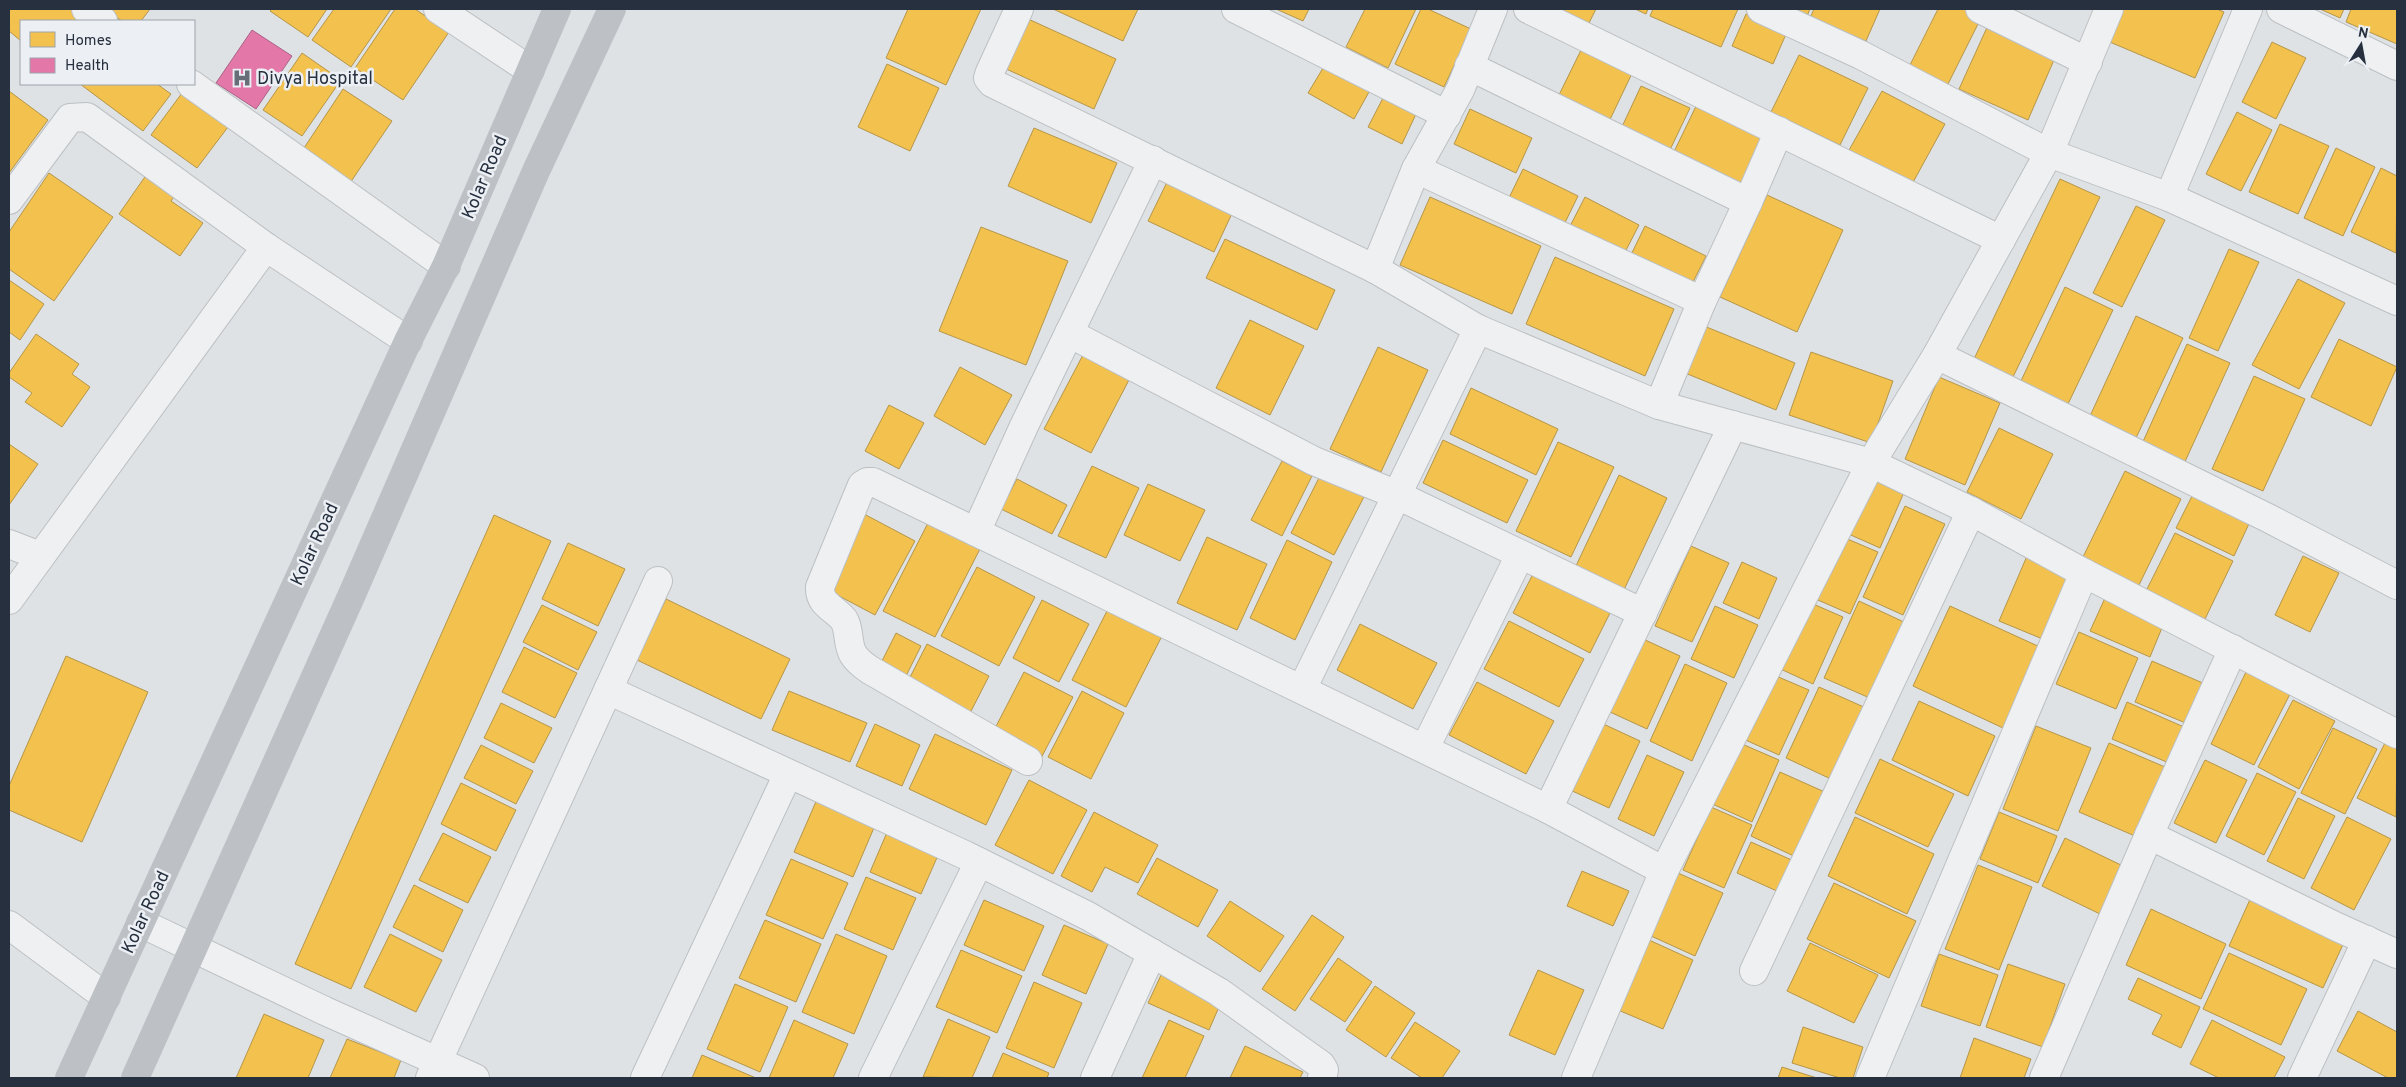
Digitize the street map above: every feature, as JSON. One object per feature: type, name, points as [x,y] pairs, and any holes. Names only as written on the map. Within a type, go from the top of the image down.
[{"type":"main road","name":"Kolar Road","points":[[69,1078],[408,341],[446,266],[557,9]]},
{"type":"main road","points":[[135,1078],[353,592],[536,171],[612,9]]},
{"type":"street","points":[[86,9],[102,20]]},
{"type":"street","points":[[438,9],[530,70]]},
{"type":"street","points":[[1019,9],[990,72],[988,78],[992,83],[1376,269],[1478,329],[1659,405],[1871,463],[1971,511],[2084,572],[2397,734]]},
{"type":"street","points":[[1236,9],[1447,115]]},
{"type":"street","points":[[1376,269],[1416,170],[1447,115],[1493,9]]},
{"type":"street","points":[[1528,9],[2002,240]]},
{"type":"street","points":[[1761,9],[1861,55],[2050,153],[2169,197],[2397,301]]},
{"type":"street","points":[[1980,9],[2088,62]]},
{"type":"street","points":[[1576,1078],[1664,871],[1871,463],[1937,355],[2050,153],[2109,9]]},
{"type":"street","points":[[2169,197],[2248,9]]},
{"type":"street","points":[[2281,9],[2397,66]]},
{"type":"street","points":[[1469,66],[1748,202]]},
{"type":"street","points":[[192,85],[446,266]]},
{"type":"street","points":[[9,200],[70,118],[87,116],[266,247],[408,341]]},
{"type":"street","points":[[1659,405],[1702,301],[1779,131]]},
{"type":"street","points":[[976,532],[1024,426],[1153,160]]},
{"type":"street","points":[[1416,170],[1702,301]]},
{"type":"street","points":[[9,600],[266,247]]},
{"type":"street","points":[[1302,689],[1395,494],[1478,329]]},
{"type":"street","points":[[1069,333],[1314,461],[1395,494],[1643,613]]},
{"type":"street","points":[[1937,355],[2268,518],[2397,585]]},
{"type":"street","points":[[1548,809],[1733,425]]},
{"type":"street","points":[[1028,761],[870,670],[859,662],[852,653],[844,620],[823,601],[820,595],[820,587],[862,485],[867,482],[873,482],[1425,748],[1548,809],[1664,871]]},
{"type":"street","points":[[1754,971],[1971,511]]},
{"type":"street","points":[[9,544],[40,556]]},
{"type":"street","points":[[1425,748],[1520,555]]},
{"type":"street","points":[[1870,1078],[2084,572]]},
{"type":"street","points":[[433,1070],[658,581]]},
{"type":"street","points":[[2044,1078],[2149,835],[2233,649]]},
{"type":"street","points":[[608,690],[979,862],[1088,916],[1219,992],[1320,1065],[1324,1070],[1322,1078]]},
{"type":"street","points":[[645,1078],[788,774]]},
{"type":"street","points":[[2149,835],[2397,954]]},
{"type":"street","points":[[873,1078],[979,862]]},
{"type":"street","points":[[140,923],[433,1070],[475,1078]]},
{"type":"street","points":[[9,925],[106,997]]},
{"type":"street","points":[[2302,1078],[2366,940]]},
{"type":"street","points":[[1095,1078],[1152,953]]},
{"type":"building: Homes","points":[[9,9],[75,9],[81,20],[20,20],[20,40],[9,31]]},
{"type":"building: Homes","points":[[104,9],[150,9],[142,20],[120,20]]},
{"type":"building: Homes","points":[[272,9],[327,9],[308,37],[270,11]]},
{"type":"building: Homes","points":[[334,9],[391,9],[351,67],[312,40]]},
{"type":"building: Homes","points":[[395,9],[415,9],[449,32],[403,100],[355,68]]},
{"type":"building: Homes","points":[[908,9],[981,9],[946,85],[886,58]]},
{"type":"building: Homes","points":[[1053,9],[1138,9],[1123,41]]},
{"type":"building: Homes","points":[[1276,9],[1309,9],[1303,21]]},
{"type":"building: Homes","points":[[1365,9],[1416,9],[1388,68],[1346,47]]},
{"type":"building: Homes","points":[[1421,9],[1428,9],[1471,29],[1444,87],[1395,64]]},
{"type":"building: Homes","points":[[1548,9],[1596,9],[1587,27]]},
{"type":"building: Homes","points":[[1635,9],[1648,9],[1646,14]]},
{"type":"building: Homes","points":[[1653,9],[1738,9],[1721,47],[1650,16]]},
{"type":"building: Homes","points":[[1791,9],[1810,9],[1807,16]]},
{"type":"building: Homes","points":[[1814,9],[1880,9],[1866,41],[1810,18]]},
{"type":"building: Homes","points":[[1938,9],[1978,9],[1984,12],[1947,86],[1909,67]]},
{"type":"building: Homes","points":[[2118,9],[2217,9],[2224,12],[2195,78],[2105,40]]},
{"type":"building: Homes","points":[[2320,9],[2344,9],[2340,18]]},
{"type":"building: Homes","points":[[2351,9],[2397,9],[2397,44],[2346,22]]},
{"type":"building: Homes","points":[[1746,14],[1787,32],[1773,64],[1732,46]]},
{"type":"building: Homes","points":[[1026,18],[1116,59],[1094,109],[1004,68]]},
{"type":"building: Homes","points":[[1989,23],[2057,53],[2028,120],[1959,89]]},
{"type":"building: Homes","points":[[1586,40],[1636,65],[1605,130],[1554,105]]},
{"type":"building: Homes","points":[[2272,42],[2306,58],[2276,119],[2242,102]]},
{"type":"building: Homes","points":[[302,53],[341,80],[302,136],[263,110]]},
{"type":"building: Homes","points":[[1799,55],[1868,88],[1840,145],[1771,112]]},
{"type":"building: Homes","points":[[1329,58],[1374,83],[1354,119],[1308,93]]},
{"type":"building: Homes","points":[[887,64],[939,88],[910,151],[858,127]]},
{"type":"building: Homes","points":[[81,85],[158,85],[171,94],[143,131]]},
{"type":"building: Homes","points":[[1641,86],[1690,108],[1668,154],[1620,131]]},
{"type":"building: Homes","points":[[343,89],[392,121],[350,183],[302,151]]},
{"type":"building: Homes","points":[[9,91],[48,120],[9,173]]},
{"type":"building: Homes","points":[[1882,91],[1945,124],[1911,186],[1848,152]]},
{"type":"building: Homes","points":[[182,93],[228,127],[197,168],[151,135]]},
{"type":"building: Homes","points":[[1384,96],[1417,112],[1402,144],[1368,127]]},
{"type":"building: Homes","points":[[1699,100],[1766,132],[1738,192],[1670,160]]},
{"type":"building: Homes","points":[[1470,109],[1532,138],[1516,173],[1454,144]]},
{"type":"building: Homes","points":[[2237,112],[2272,130],[2241,191],[2206,174]]},
{"type":"building: Homes","points":[[2280,124],[2329,146],[2298,214],[2249,192]]},
{"type":"building: Homes","points":[[1034,128],[1117,163],[1091,223],[1008,186]]},
{"type":"building: Homes","points":[[2336,148],[2375,167],[2343,236],[2304,218]]},
{"type":"building: Homes","points":[[2381,168],[2397,176],[2396,253],[2351,232]]},
{"type":"building: Homes","points":[[1523,169],[1578,196],[1560,233],[1505,206]]},
{"type":"building: Homes","points":[[149,171],[178,191],[171,201],[203,223],[180,256],[119,214]]},
{"type":"building: Homes","points":[[49,173],[113,217],[54,301],[9,269],[9,232]]},
{"type":"building: Homes","points":[[1170,176],[1235,207],[1214,252],[1148,221]]},
{"type":"building: Homes","points":[[2060,179],[2100,197],[2013,377],[1974,359]]},
{"type":"building: Homes","points":[[1767,195],[1843,230],[1797,332],[1720,297]]},
{"type":"building: Homes","points":[[1430,197],[1541,246],[1512,314],[1400,265]]},
{"type":"building: Homes","points":[[1585,197],[1639,225],[1621,260],[1567,232]]},
{"type":"building: Homes","points":[[2136,206],[2165,220],[2122,307],[2093,293]]},
{"type":"building: Homes","points":[[1645,226],[1706,256],[1689,290],[1628,261]]},
{"type":"building: Homes","points":[[981,227],[1068,261],[1026,365],[939,331]]},
{"type":"building: Homes","points":[[1225,239],[1335,290],[1317,330],[1206,278]]},
{"type":"building: Homes","points":[[2229,249],[2259,262],[2218,351],[2189,338]]},
{"type":"building: Homes","points":[[1555,257],[1674,309],[1645,376],[1526,324]]},
{"type":"building: Homes","points":[[2298,279],[2345,303],[2299,389],[2252,365]]},
{"type":"building: Homes","points":[[9,280],[44,304],[20,340],[9,332]]},
{"type":"building: Homes","points":[[2065,287],[2113,310],[2068,404],[2020,383]]},
{"type":"building: Homes","points":[[2136,316],[2183,338],[2136,438],[2090,416]]},
{"type":"building: Homes","points":[[1250,320],[1304,346],[1270,415],[1216,388]]},
{"type":"building: Homes","points":[[1704,326],[1795,363],[1776,410],[1685,373]]},
{"type":"building: Homes","points":[[36,334],[79,364],[72,374],[90,387],[62,427],[25,402],[32,393],[9,377],[9,373]]},
{"type":"building: Homes","points":[[2339,339],[2397,367],[2371,426],[2311,397]]},
{"type":"building: Homes","points":[[2187,344],[2230,363],[2183,466],[2141,446]]},
{"type":"building: Homes","points":[[1378,347],[1428,370],[1381,472],[1330,449]]},
{"type":"building: Homes","points":[[1811,352],[1893,381],[1871,443],[1789,415]]},
{"type":"building: Homes","points":[[1084,353],[1130,378],[1091,453],[1044,429]]},
{"type":"building: Homes","points":[[960,367],[1012,395],[985,445],[934,416]]},
{"type":"building: Homes","points":[[2254,376],[2305,399],[2263,491],[2212,469]]},
{"type":"building: Homes","points":[[1939,377],[2000,403],[1965,485],[1905,459]]},
{"type":"building: Homes","points":[[1471,388],[1558,429],[1536,475],[1450,434]]},
{"type":"building: Homes","points":[[889,405],[924,423],[899,469],[865,451]]},
{"type":"building: Homes","points":[[1999,428],[2053,454],[2021,519],[1967,492]]},
{"type":"building: Homes","points":[[1443,440],[1528,480],[1507,523],[1423,483]]},
{"type":"building: Homes","points":[[1558,442],[1614,467],[1571,557],[1516,531]]},
{"type":"building: Homes","points":[[9,444],[38,464],[9,505]]},
{"type":"building: Homes","points":[[1282,461],[1312,476],[1282,536],[1251,520]]},
{"type":"building: Homes","points":[[1092,466],[1139,488],[1106,558],[1058,536]]},
{"type":"building: Homes","points":[[1872,467],[1908,483],[1880,548],[1844,532]]},
{"type":"building: Homes","points":[[1323,470],[1366,493],[1334,555],[1291,533]]},
{"type":"building: Homes","points":[[2125,471],[2181,499],[2138,587],[2082,559]]},
{"type":"building: Homes","points":[[1619,475],[1667,498],[1623,592],[1574,570]]},
{"type":"building: Homes","points":[[1017,479],[1067,505],[1052,534],[1001,509]]},
{"type":"building: Homes","points":[[1148,484],[1205,510],[1180,561],[1124,535]]},
{"type":"building: Homes","points":[[2197,486],[2254,513],[2234,556],[2176,528]]},
{"type":"building: Homes","points":[[1905,506],[1945,524],[1903,615],[1863,597]]},
{"type":"building: Homes","points":[[864,514],[915,541],[875,615],[824,588]]},
{"type":"building: Homes","points":[[494,515],[551,541],[351,989],[295,964]]},
{"type":"building: Homes","points":[[930,519],[982,545],[935,637],[883,611]]},
{"type":"building: Homes","points":[[2175,533],[2233,561],[2205,619],[2146,591]]},
{"type":"building: Homes","points":[[1838,535],[1878,552],[1850,614],[1811,597]]},
{"type":"building: Homes","points":[[1207,537],[1267,564],[1237,630],[1177,603]]},
{"type":"building: Homes","points":[[1287,540],[1332,562],[1295,640],[1250,618]]},
{"type":"building: Homes","points":[[568,543],[625,569],[598,626],[542,599]]},
{"type":"building: Homes","points":[[1691,546],[1729,563],[1692,642],[1655,626]]},
{"type":"building: Homes","points":[[2027,556],[2073,575],[2045,640],[1999,621]]},
{"type":"building: Homes","points":[[2303,556],[2339,573],[2310,632],[2275,615]]},
{"type":"building: Homes","points":[[1742,562],[1777,578],[1759,619],[1723,603]]},
{"type":"building: Homes","points":[[977,567],[1035,597],[999,666],[941,636]]},
{"type":"building: Homes","points":[[1533,574],[1610,613],[1590,653],[1513,613]]},
{"type":"building: Homes","points":[[2105,598],[2164,623],[2150,657],[2090,631]]},
{"type":"building: Homes","points":[[666,599],[790,659],[761,719],[637,660]]},
{"type":"building: Homes","points":[[1042,600],[1089,624],[1059,682],[1013,658]]},
{"type":"building: Homes","points":[[1804,600],[1843,617],[1813,684],[1774,666]]},
{"type":"building: Homes","points":[[1859,601],[1906,623],[1872,699],[1824,678]]},
{"type":"building: Homes","points":[[1111,603],[1165,630],[1126,707],[1072,680]]},
{"type":"building: Homes","points":[[542,605],[597,632],[578,670],[523,642]]},
{"type":"building: Homes","points":[[1715,606],[1758,625],[1734,678],[1691,659]]},
{"type":"building: Homes","points":[[1950,606],[2040,647],[2003,728],[1913,686]]},
{"type":"building: Homes","points":[[1509,621],[1584,659],[1559,707],[1484,669]]},
{"type":"building: Homes","points":[[1360,624],[1437,663],[1413,709],[1337,670]]},
{"type":"building: Homes","points":[[2079,632],[2138,658],[2116,709],[2056,684]]},
{"type":"building: Homes","points":[[896,633],[921,646],[903,682],[878,669]]},
{"type":"building: Homes","points":[[1643,639],[1680,656],[1647,729],[1610,712]]},
{"type":"building: Homes","points":[[927,644],[989,676],[968,717],[906,685]]},
{"type":"building: Homes","points":[[524,647],[577,673],[555,718],[502,692]]},
{"type":"building: Homes","points":[[66,656],[148,692],[82,842],[9,810],[9,786]]},
{"type":"building: Homes","points":[[2152,661],[2205,684],[2188,724],[2135,702]]},
{"type":"building: Homes","points":[[1685,664],[1727,683],[1692,761],[1650,741]]},
{"type":"building: Homes","points":[[1024,672],[1073,697],[1039,762],[990,738]]},
{"type":"building: Homes","points":[[2246,672],[2290,694],[2254,765],[2211,744]]},
{"type":"building: Homes","points":[[1769,673],[1809,690],[1779,755],[1741,738]]},
{"type":"building: Homes","points":[[1477,682],[1554,721],[1526,774],[1449,735]]},
{"type":"building: Homes","points":[[1819,687],[1866,708],[1833,780],[1786,758]]},
{"type":"building: Homes","points":[[789,691],[867,723],[850,762],[772,730]]},
{"type":"building: Homes","points":[[1082,691],[1124,713],[1091,779],[1048,757]]},
{"type":"building: Homes","points":[[2293,700],[2335,721],[2299,789],[2258,767]]},
{"type":"building: Homes","points":[[1919,701],[1995,736],[1968,796],[1892,760]]},
{"type":"building: Homes","points":[[2127,702],[2184,727],[2169,763],[2112,739]]},
{"type":"building: Homes","points":[[501,703],[552,728],[534,763],[484,738]]},
{"type":"building: Homes","points":[[1599,722],[1640,741],[1609,808],[1568,789]]},
{"type":"building: Homes","points":[[875,724],[920,745],[902,786],[856,766]]},
{"type":"building: Homes","points":[[2036,726],[2091,748],[2058,831],[2003,809]]},
{"type":"building: Homes","points":[[2333,728],[2377,749],[2345,814],[2301,793]]},
{"type":"building: Homes","points":[[935,734],[1012,770],[986,825],[909,789]]},
{"type":"building: Homes","points":[[2388,737],[2397,742],[2396,817],[2357,798]]},
{"type":"building: Homes","points":[[1735,741],[1779,760],[1752,822],[1708,802]]},
{"type":"building: Homes","points":[[2109,743],[2165,767],[2135,836],[2079,812]]},
{"type":"building: Homes","points":[[481,745],[533,771],[516,804],[464,778]]},
{"type":"building: Homes","points":[[1647,755],[1684,772],[1654,836],[1618,819]]},
{"type":"building: Homes","points":[[1880,759],[1954,794],[1928,847],[1855,813]]},
{"type":"building: Homes","points":[[2205,760],[2247,780],[2216,843],[2174,823]]},
{"type":"building: Homes","points":[[1780,772],[1827,793],[1798,858],[1751,836]]},
{"type":"building: Homes","points":[[2257,773],[2296,792],[2264,855],[2226,836]]},
{"type":"building: Homes","points":[[1029,780],[1087,810],[1053,874],[995,845]]},
{"type":"building: Homes","points":[[461,783],[516,810],[496,851],[441,824]]},
{"type":"building: Homes","points":[[818,797],[876,823],[853,877],[794,852]]},
{"type":"building: Homes","points":[[2298,798],[2335,816],[2304,879],[2267,861]]},
{"type":"building: Homes","points":[[1711,807],[1752,825],[1724,888],[1683,870]]},
{"type":"building: Homes","points":[[1094,812],[1158,845],[1138,883],[1105,867],[1092,892],[1061,876]]},
{"type":"building: Homes","points":[[1999,812],[2057,836],[2038,883],[1980,859]]},
{"type":"building: Homes","points":[[1855,817],[1934,854],[1907,914],[1828,876]]},
{"type":"building: Homes","points":[[2347,817],[2391,839],[2354,910],[2311,888]]},
{"type":"building: Homes","points":[[888,830],[939,853],[921,894],[870,872]]},
{"type":"building: Homes","points":[[443,833],[491,857],[468,903],[419,880]]},
{"type":"building: Homes","points":[[2065,838],[2123,866],[2100,914],[2042,886]]},
{"type":"building: Homes","points":[[1751,842],[1794,861],[1779,892],[1737,873]]},
{"type":"building: Homes","points":[[1157,858],[1218,890],[1198,927],[1137,894]]},
{"type":"building: Homes","points":[[791,859],[848,883],[823,939],[766,915]]},
{"type":"building: Homes","points":[[1978,865],[2032,887],[1999,970],[1945,949]]},
{"type":"building: Homes","points":[[1582,871],[1629,891],[1613,926],[1567,906]]},
{"type":"building: Homes","points":[[1678,873],[1723,893],[1695,956],[1651,936]]},
{"type":"building: Homes","points":[[866,877],[916,898],[893,950],[844,929]]},
{"type":"building: Homes","points":[[1834,883],[1916,921],[1889,978],[1807,939]]},
{"type":"building: Homes","points":[[414,885],[463,910],[443,952],[393,927]]},
{"type":"building: Homes","points":[[2252,895],[2346,938],[2323,988],[2229,946]]},
{"type":"building: Homes","points":[[984,900],[1044,926],[1024,971],[964,945]]},
{"type":"building: Homes","points":[[1230,901],[1284,936],[1260,972],[1207,936]]},
{"type":"building: Homes","points":[[2151,909],[2226,944],[2201,999],[2126,965]]},
{"type":"building: Homes","points":[[1312,915],[1344,937],[1295,1011],[1262,989]]},
{"type":"building: Homes","points":[[765,920],[821,944],[796,1002],[739,978]]},
{"type":"building: Homes","points":[[1064,925],[1108,944],[1086,994],[1042,975]]},
{"type":"building: Homes","points":[[390,934],[442,960],[416,1012],[364,987]]},
{"type":"building: Homes","points":[[836,934],[887,956],[854,1034],[802,1012]]},
{"type":"building: Homes","points":[[1649,940],[1693,960],[1663,1029],[1618,1010]]},
{"type":"building: Homes","points":[[1810,943],[1878,975],[1854,1023],[1787,991]]},
{"type":"building: Homes","points":[[961,950],[1022,976],[997,1033],[936,1007]]},
{"type":"building: Homes","points":[[2229,953],[2307,989],[2281,1045],[2203,1009]]},
{"type":"building: Homes","points":[[1939,954],[1998,975],[1980,1026],[1921,1006]]},
{"type":"building: Homes","points":[[1338,958],[1372,982],[1345,1022],[1310,999]]},
{"type":"building: Homes","points":[[2008,964],[2065,984],[2043,1047],[1986,1027]]},
{"type":"building: Homes","points":[[1538,970],[1584,990],[1555,1055],[1509,1035]]},
{"type":"building: Homes","points":[[1162,973],[1222,1000],[1209,1030],[1148,1003]]},
{"type":"building: Homes","points":[[2138,978],[2200,1007],[2181,1048],[2152,1034],[2162,1015],[2128,999]]},
{"type":"building: Homes","points":[[1034,982],[1082,1003],[1054,1068],[1006,1048]]},
{"type":"building: Homes","points":[[735,984],[788,1007],[760,1072],[707,1049]]},
{"type":"building: Homes","points":[[1375,986],[1415,1013],[1386,1057],[1346,1030]]},
{"type":"building: Homes","points":[[2358,1011],[2397,1032],[2397,1078],[2388,1078],[2337,1051]]},
{"type":"building: Homes","points":[[264,1014],[324,1040],[308,1078],[236,1078]]},
{"type":"building: Homes","points":[[948,1019],[990,1037],[972,1078],[923,1077]]},
{"type":"building: Homes","points":[[794,1020],[848,1044],[833,1078],[769,1078]]},
{"type":"building: Homes","points":[[1169,1020],[1204,1036],[1185,1078],[1142,1078]]},
{"type":"building: Homes","points":[[2212,1020],[2285,1057],[2274,1078],[2219,1078],[2190,1064]]},
{"type":"building: Homes","points":[[1415,1022],[1460,1051],[1442,1078],[1422,1078],[1391,1058]]},
{"type":"building: Homes","points":[[1803,1027],[1863,1047],[1853,1078],[1840,1078],[1792,1063]]},
{"type":"building: Homes","points":[[1974,1038],[2031,1059],[2024,1078],[1960,1078]]},
{"type":"building: Homes","points":[[347,1039],[401,1060],[394,1078],[330,1078]]},
{"type":"building: Homes","points":[[1245,1046],[1303,1072],[1300,1078],[1230,1078]]},
{"type":"building: Homes","points":[[1003,1053],[1049,1073],[1047,1078],[992,1078]]},
{"type":"building: Homes","points":[[702,1055],[756,1078],[692,1078]]},
{"type":"building: Homes","points":[[1782,1067],[1817,1078],[1778,1078]]},
{"type":"building: Health","points":[[252,30],[292,56],[256,109],[216,83]]},
{"type":"place","name":"Divya Hospital","points":[[242,78]]}]
